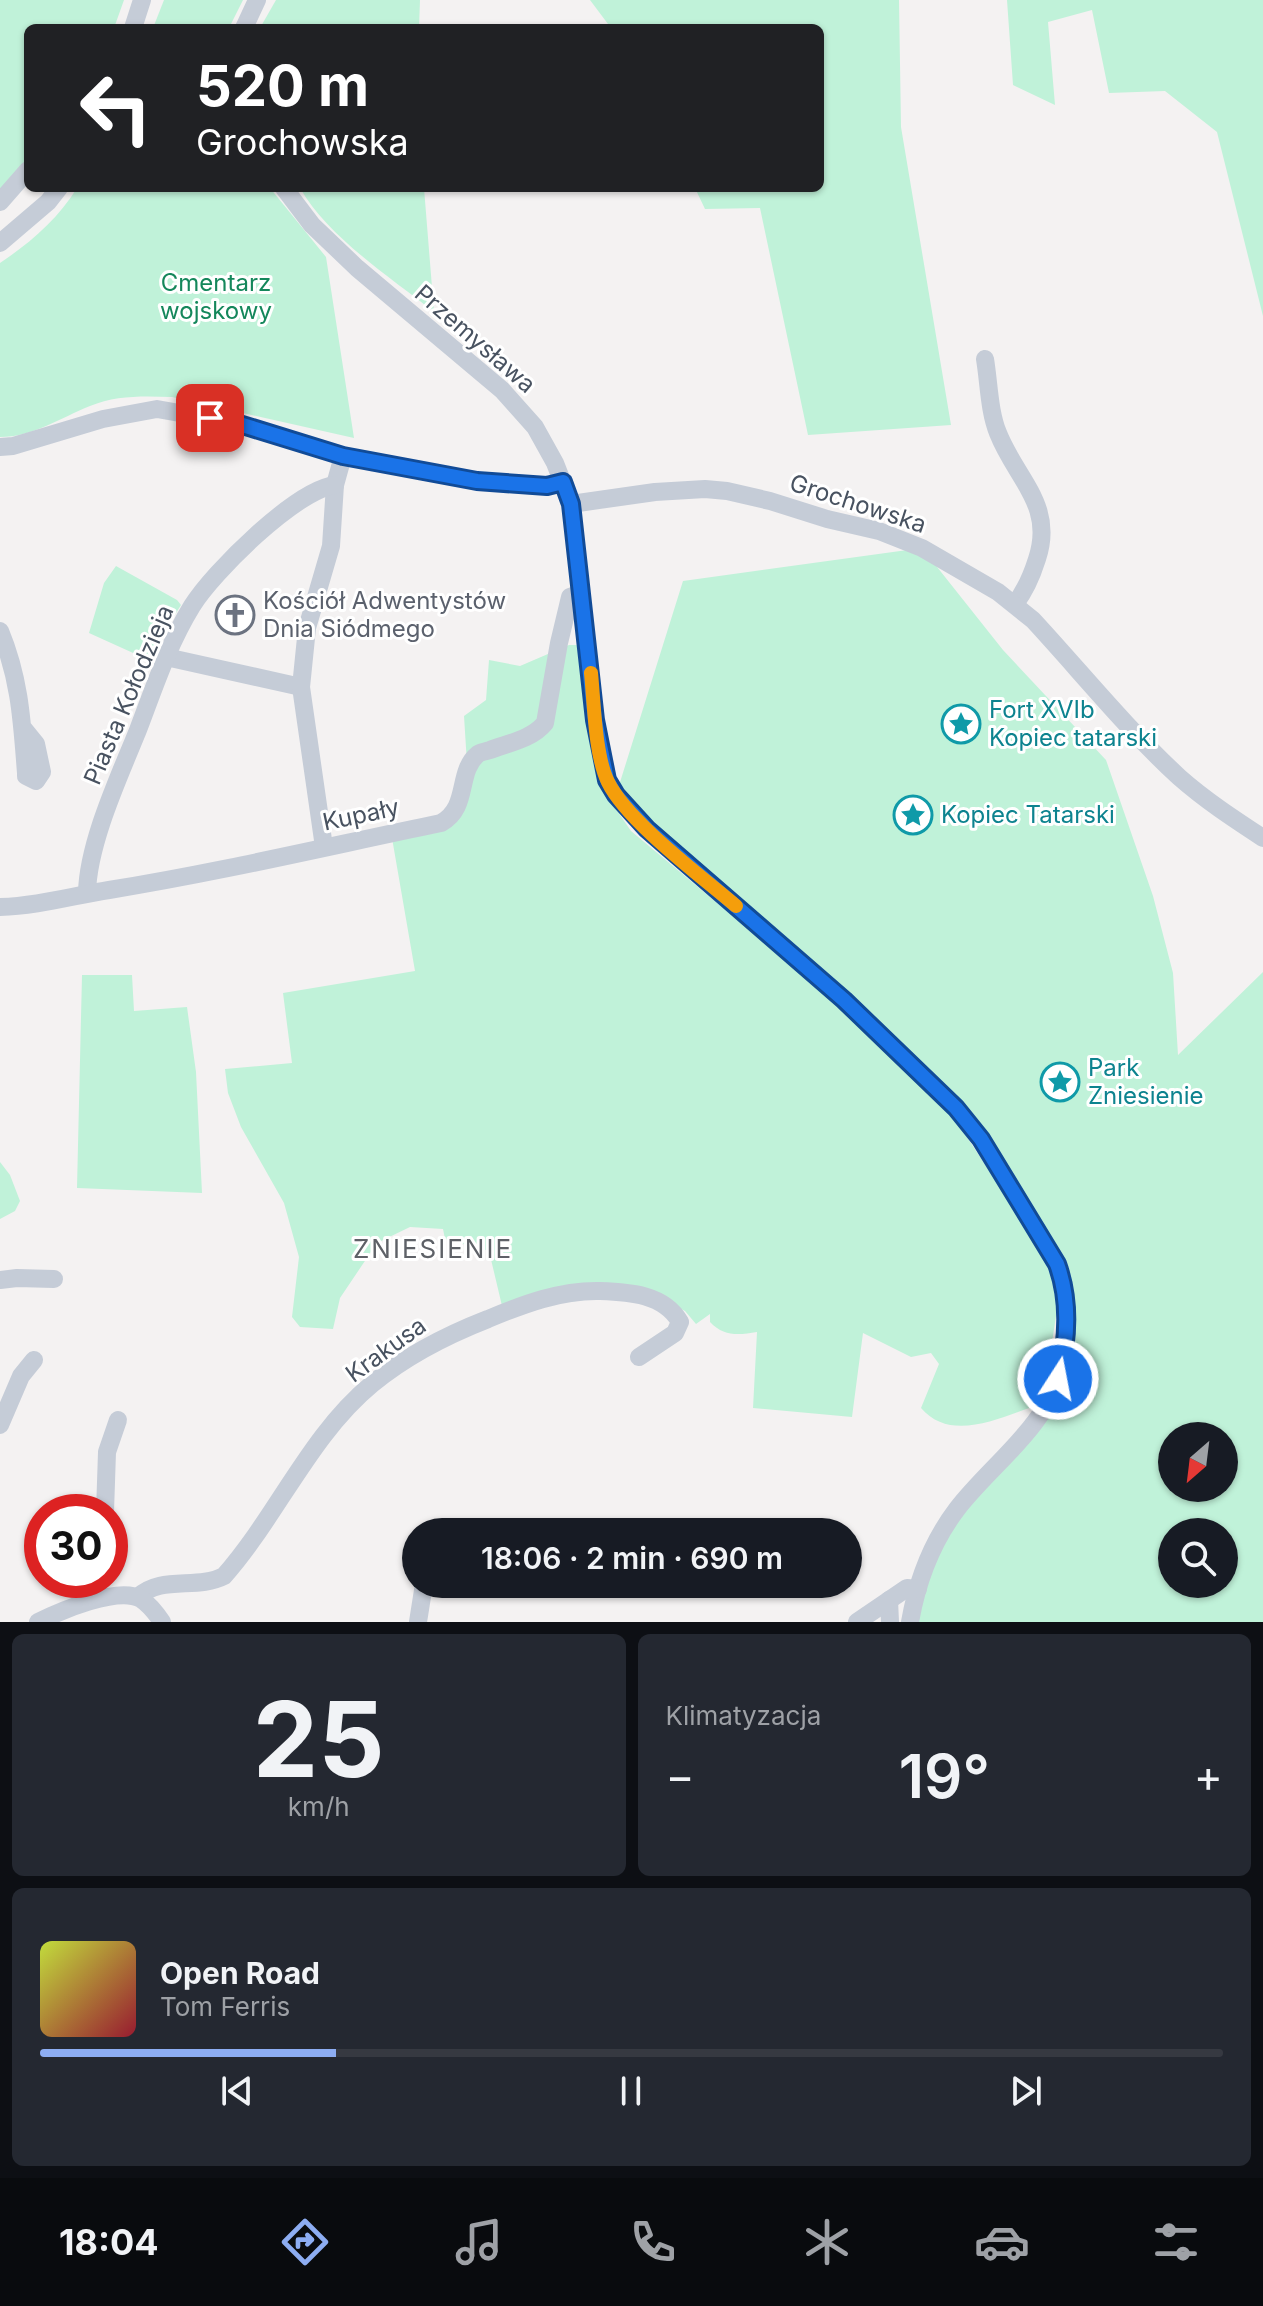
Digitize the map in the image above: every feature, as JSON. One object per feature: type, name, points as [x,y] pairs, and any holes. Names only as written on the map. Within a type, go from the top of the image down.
[{"type":"street","points":[[134,24],[142,0]]},
{"type":"street","points":[[246,24],[257,0]]},
{"type":"street","points":[[0,202],[24,175]]},
{"type":"street","points":[[0,243],[56,192]]},
{"type":"street","name":"Przemysława","points":[[287,192],[312,225],[357,268],[502,390],[535,427],[571,504],[600,748],[607,780],[616,795],[647,829],[844,1000],[956,1108],[981,1139],[1057,1264],[1064,1285],[1065,1354],[1058,1379],[1038,1419],[958,1508],[946,1526],[933,1549],[910,1622]]},
{"type":"street","points":[[985,359],[996,429],[1032,494],[1043,524],[1042,546],[1015,604]]},
{"type":"street","points":[[0,447],[13,446],[103,419],[157,409],[236,423],[343,456],[477,481],[547,486],[563,482]]},
{"type":"street","points":[[324,847],[301,687],[307,628],[331,546],[335,485],[343,456]]},
{"type":"street","name":"Piasta Kołodzieja","points":[[87,893],[88,869],[119,776],[166,657],[193,605],[217,574],[250,541],[320,487],[335,485]]},
{"type":"street","name":"Grochowska","points":[[571,504],[655,492],[727,491],[879,531],[908,542],[961,569],[1015,604],[1164,762],[1220,810],[1263,838]]},
{"type":"street","name":"Kupały","points":[[0,907],[29,906],[87,893],[183,878],[441,823],[451,818],[460,803],[467,773],[478,754],[537,732],[545,723],[570,597],[581,593]]},
{"type":"street","points":[[0,631],[10,656],[23,728]]},
{"type":"street","points":[[166,657],[301,687]]},
{"type":"street","points":[[0,1280],[54,1279]]},
{"type":"street","name":"Krakusa","points":[[138,1597],[149,1587],[214,1581],[224,1576],[342,1415],[371,1385],[445,1336],[546,1298],[586,1291],[633,1292],[675,1313],[680,1322],[675,1333],[639,1357]]},
{"type":"street","points":[[0,1425],[21,1376],[34,1360]]},
{"type":"street","points":[[106,1494],[107,1452],[118,1420]]},
{"type":"street","points":[[857,1622],[907,1588],[918,1589]]},
{"type":"street","points":[[128,1595],[138,1597],[152,1608],[162,1622]]},
{"type":"street","points":[[38,1622],[87,1598]]},
{"type":"street","points":[[418,1622],[422,1598]]},
{"type":"street","points":[[889,1600],[890,1622]]},
{"type":"green space","points":[[0,0],[124,0],[115,24],[24,24],[24,188],[0,209]]},
{"type":"green space","points":[[164,0],[243,0],[231,24],[155,24]]},
{"type":"green space","points":[[276,0],[420,0],[419,24],[262,24]]},
{"type":"green space","points":[[590,0],[899,0],[901,127],[951,425],[808,435],[760,208],[705,209],[697,192],[824,192],[824,24],[608,24]]},
{"type":"green space","points":[[1007,0],[1263,0],[1263,316],[1217,132],[1165,91],[1109,93],[1092,10],[1048,22],[1055,105],[1013,85]]},
{"type":"green space","name":"Cmentarz wojskowy","points":[[74,192],[273,192],[326,257],[354,438],[172,397],[151,396],[100,402],[24,434],[0,437],[0,263],[43,230]]},
{"type":"green space","points":[[303,192],[424,192],[434,312],[343,240]]},
{"type":"green space","name":"Park Zniesienie","points":[[922,548],[1003,650],[1106,760],[1153,896],[1173,973],[1178,1055],[1263,972],[1263,1622],[910,1622],[933,1549],[1058,1379],[1064,1285],[981,1139],[616,795],[683,581]]},
{"type":"green space","points":[[116,566],[181,605],[166,629],[153,662],[89,633],[104,583]]},
{"type":"green space","points":[[569,645],[583,649],[609,799],[631,831],[832,999],[951,1113],[1041,1249],[1060,1290],[1047,1375],[1032,1407],[974,1425],[946,1424],[921,1408],[939,1364],[931,1353],[911,1357],[863,1333],[852,1417],[753,1408],[757,1332],[726,1333],[710,1322],[710,1314],[696,1324],[685,1311],[648,1292],[503,1310],[489,1251],[445,1239],[443,1229],[410,1227],[377,1243],[340,1298],[333,1329],[300,1327],[292,1317],[299,1257],[284,1203],[241,1127],[228,1093],[225,1069],[292,1063],[283,993],[415,971],[392,838],[428,832],[469,795],[464,716],[486,700],[489,660],[520,666]]},
{"type":"green space","points":[[82,975],[132,975],[134,1011],[187,1007],[196,1072],[202,1193],[77,1188]]},
{"type":"green space","points":[[0,1162],[10,1175],[20,1201],[15,1211],[0,1219]]},
{"type":"slow traffic","points":[[591,673],[602,761],[607,780],[616,795],[647,829],[736,906]]},
{"type":"place","name":"Kościół Adwentystów Dnia Siódmego","points":[[235,615]]},
{"type":"place","name":"Fort XVIb Kopiec tatarski","points":[[961,724]]},
{"type":"place","name":"Kopiec Tatarski","points":[[913,815]]},
{"type":"place","name":"Park Zniesienie","points":[[1060,1082]]},
{"type":"district","name":"ZNIESIENIE","points":[[433,1249]]},
{"type":"route","points":[[210,418],[343,456],[477,481],[547,486],[563,482],[571,504],[595,720],[607,780],[616,795],[647,829],[844,1000],[956,1108],[981,1139],[1057,1264],[1064,1285],[1065,1354],[1058,1379]]}]
